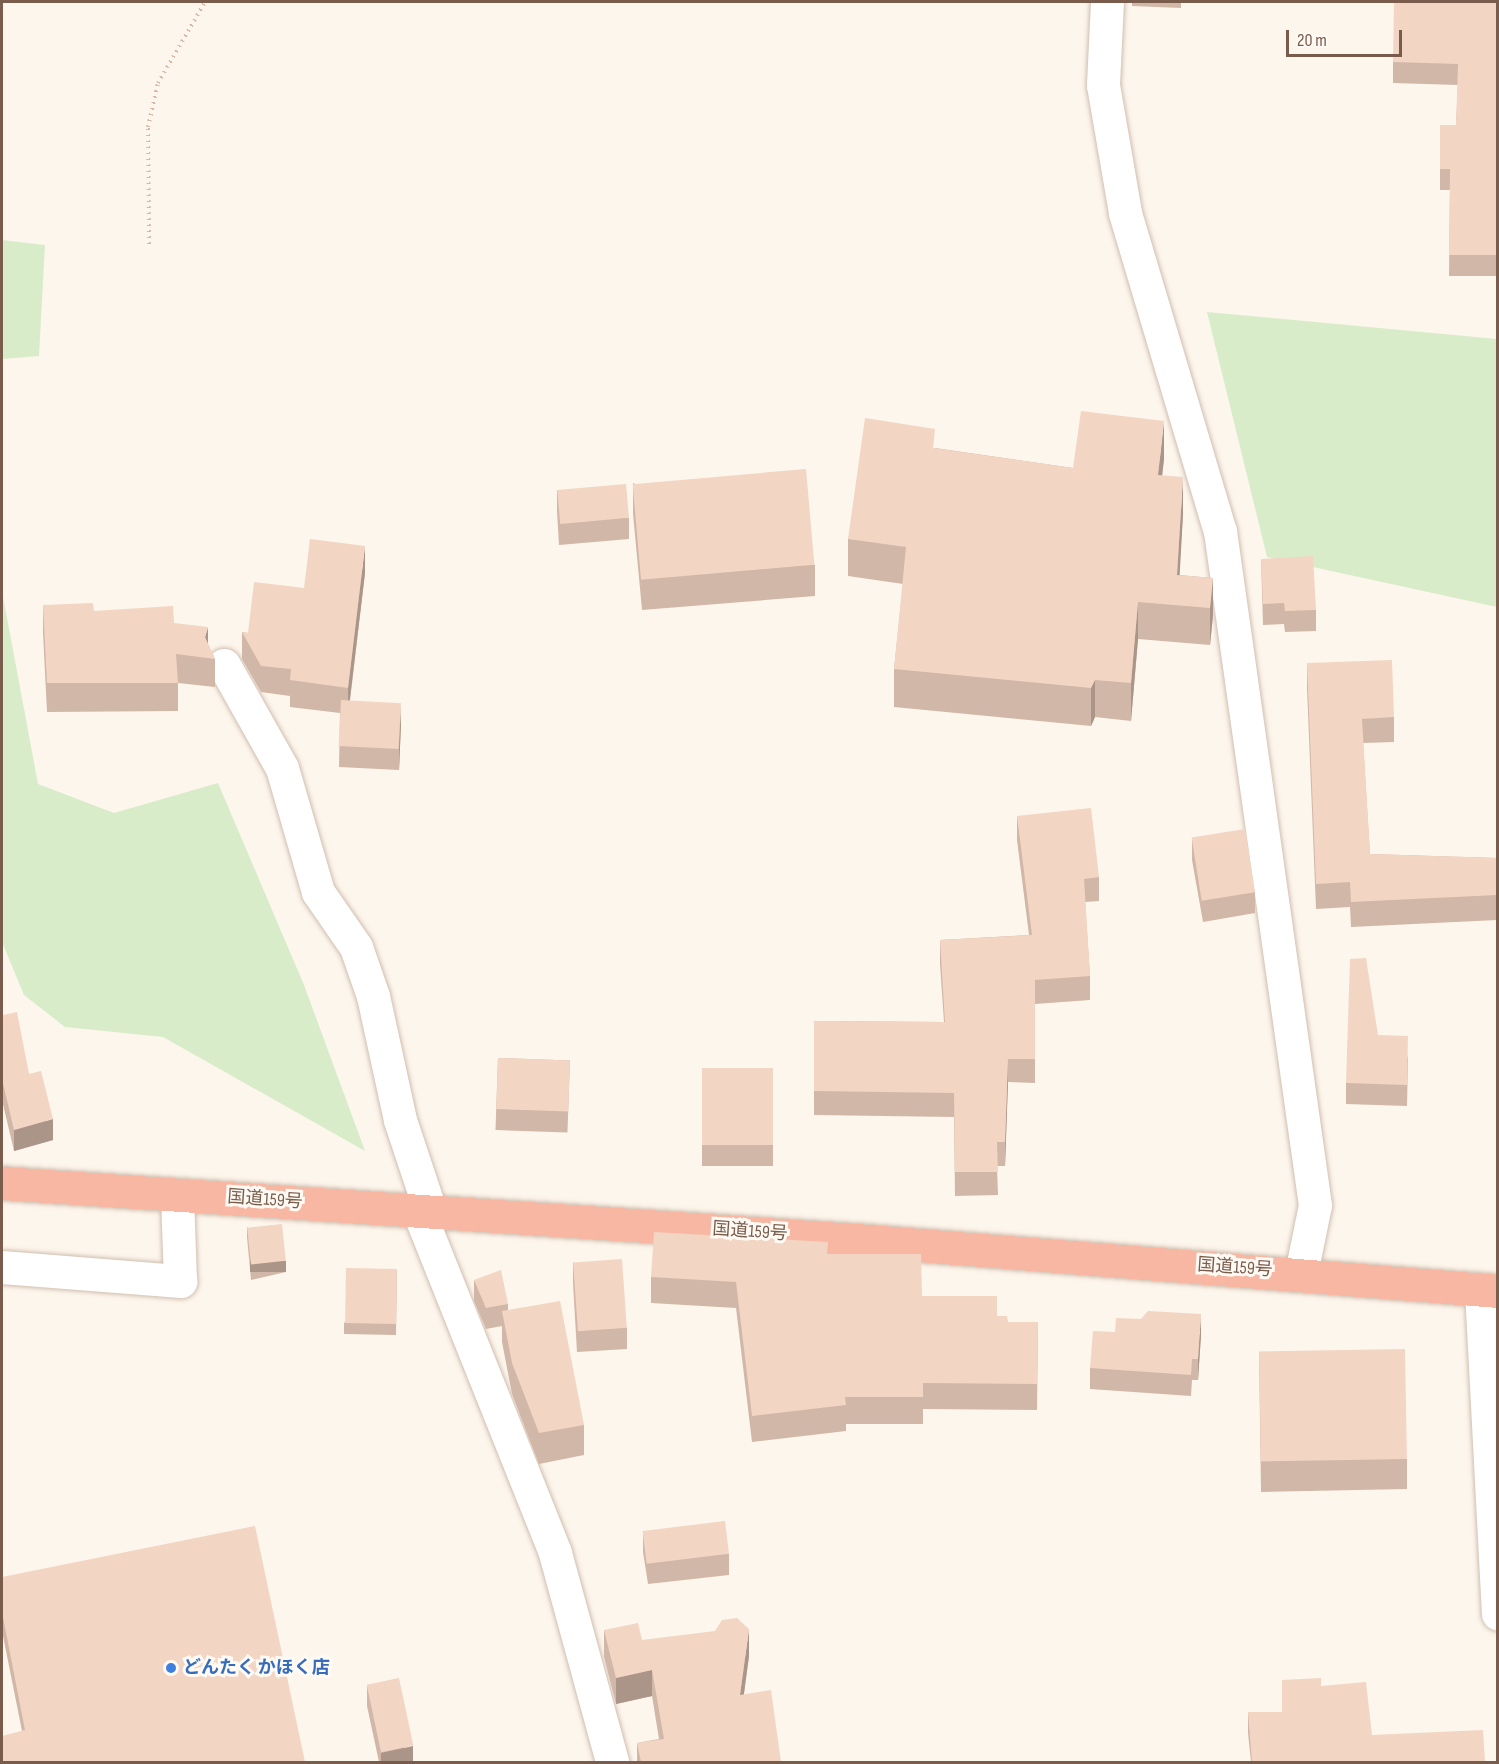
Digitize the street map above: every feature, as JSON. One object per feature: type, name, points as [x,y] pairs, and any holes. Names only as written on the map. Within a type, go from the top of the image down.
[{"type":"highway","name":"国道159号","points":[[2,1183],[424,1210],[1301,1273],[1489,1291]]},
{"type":"street","points":[[1107,2],[1102,85],[1125,213],[1220,531],[1315,1205],[1301,1273]]},
{"type":"street","points":[[224,665],[282,768],[318,892],[356,947],[373,996],[400,1120],[424,1210],[555,1553],[612,1762]]},
{"type":"street","points":[[2,1267],[180,1281],[177,1195]]},
{"type":"street","points":[[1489,1291],[1497,1614]]},
{"type":"path","points":[[150,244],[148,126],[158,83],[205,2]]},
{"type":"green space","points":[[2,240],[45,245],[39,356],[2,359]]},
{"type":"green space","points":[[1207,312],[1497,339],[1497,607],[1267,557]]},
{"type":"green space","points":[[2,591],[38,784],[114,813],[218,783],[304,985],[365,1151],[163,1037],[65,1027],[24,995],[2,942]]},
{"type":"building","points":[[1394,2],[1497,2],[1497,255],[1449,255],[1450,169],[1440,169],[1440,125],[1456,125],[1458,64],[1393,62]]},
{"type":"building","points":[[1081,411],[1164,421],[1158,475],[1183,477],[1177,575],[1213,578],[1210,608],[1138,602],[1131,683],[1095,680],[1091,688],[894,669],[906,547],[848,539],[865,418],[935,429],[933,448],[1073,468]]},
{"type":"building","points":[[806,469],[814,565],[641,580],[633,484]]},
{"type":"building","points":[[626,484],[629,518],[560,524],[557,490]]},
{"type":"building","points":[[310,539],[365,546],[348,688],[290,680],[291,669],[261,666],[242,632],[248,633],[254,582],[304,588]]},
{"type":"building","points":[[1313,556],[1316,610],[1285,611],[1284,603],[1263,604],[1261,559]]},
{"type":"building","points":[[93,603],[94,611],[173,606],[174,623],[208,627],[205,637],[215,659],[176,654],[178,683],[47,683],[43,605]]},
{"type":"building","points":[[1392,660],[1394,717],[1362,719],[1370,854],[1497,858],[1497,895],[1351,902],[1350,882],[1316,884],[1307,663]]},
{"type":"building","points":[[341,700],[401,703],[399,749],[339,746]]},
{"type":"building","points":[[1091,808],[1099,877],[1084,879],[1090,976],[1035,980],[1035,1059],[1008,1059],[1005,1142],[997,1142],[998,1172],[955,1172],[954,1093],[814,1091],[814,1021],[945,1022],[940,940],[1032,935],[1017,816]]},
{"type":"building","points":[[1245,829],[1255,892],[1202,901],[1192,837]]},
{"type":"building","points":[[1366,958],[1378,1035],[1408,1036],[1407,1085],[1346,1083],[1350,959]]},
{"type":"building","points":[[2,1009],[3,1015],[17,1012],[29,1074],[41,1071],[53,1119],[14,1130],[2,1079]]},
{"type":"building","points":[[498,1058],[570,1061],[568,1111],[496,1109]]},
{"type":"building","points":[[702,1068],[773,1068],[773,1145],[702,1145]]},
{"type":"building","points":[[282,1224],[286,1261],[251,1264],[247,1228]]},
{"type":"building","points":[[654,1232],[828,1242],[827,1254],[921,1254],[922,1296],[997,1296],[997,1316],[1007,1316],[1008,1322],[1038,1322],[1037,1384],[923,1383],[923,1397],[845,1397],[846,1405],[752,1416],[736,1282],[651,1277]]},
{"type":"building","points":[[622,1259],[627,1328],[578,1331],[573,1262]]},
{"type":"building","points":[[346,1268],[397,1269],[396,1324],[345,1323]]},
{"type":"building","points":[[501,1270],[508,1304],[486,1308],[474,1280]]},
{"type":"building","points":[[560,1301],[584,1425],[539,1433],[512,1363],[502,1311]]},
{"type":"building","points":[[1148,1311],[1201,1314],[1198,1359],[1192,1359],[1191,1375],[1090,1368],[1093,1331],[1115,1332],[1116,1318],[1141,1319]]},
{"type":"building","points":[[1405,1349],[1407,1459],[1261,1462],[1259,1352]]},
{"type":"building","points":[[725,1521],[729,1554],[647,1564],[643,1531]]},
{"type":"building","points":[[255,1526],[305,1762],[2,1762],[2,1736],[25,1730],[2,1612],[2,1577]]},
{"type":"building","points":[[737,1618],[749,1629],[740,1695],[771,1690],[781,1762],[641,1762],[637,1743],[664,1739],[652,1670],[616,1678],[604,1630],[638,1623],[642,1640],[715,1631],[722,1620]]},
{"type":"building","points":[[399,1678],[413,1745],[381,1752],[367,1685]]},
{"type":"building","points":[[1321,1678],[1321,1686],[1366,1682],[1372,1735],[1483,1730],[1485,1762],[1252,1762],[1248,1712],[1282,1712],[1282,1680]]},
{"type":"place","name":"どんたく かほく店","points":[[171,1668]]}]
